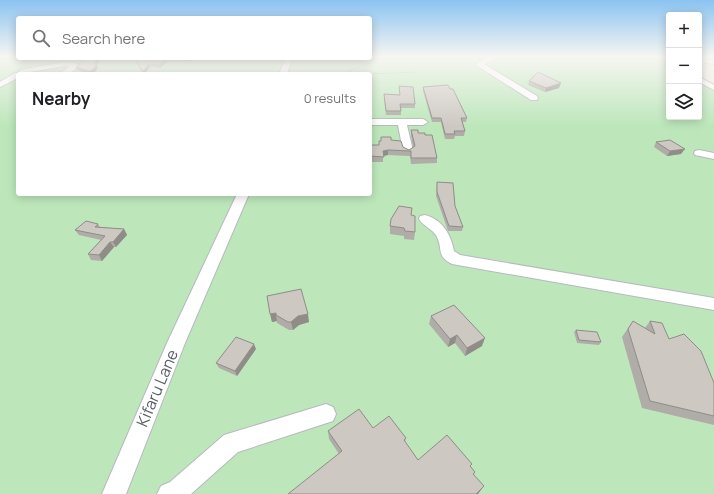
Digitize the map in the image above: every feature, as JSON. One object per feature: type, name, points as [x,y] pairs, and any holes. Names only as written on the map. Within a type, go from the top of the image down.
[{"type":"street","points":[[0,86],[10,80]]},
{"type":"street","points":[[505,80],[534,98]]},
{"type":"street","points":[[702,81],[714,88]]},
{"type":"street","points":[[0,86],[16,85]]},
{"type":"street","points":[[372,122],[423,122]]},
{"type":"street","points":[[402,122],[408,151]]},
{"type":"street","points":[[699,153],[714,156]]},
{"type":"street","name":"Kifaru Lane","points":[[114,494],[147,410],[202,283],[242,196]]},
{"type":"street","points":[[425,219],[442,234],[446,242],[446,252],[450,257],[457,260],[714,304]]},
{"type":"street","points":[[169,494],[177,491],[232,443],[326,414]]},
{"type":"green space","points":[[0,80],[16,80],[16,196],[372,196],[372,80],[666,80],[666,120],[702,120],[702,84],[714,92],[714,494],[0,494]]},
{"type":"building","points":[[555,80],[561,83],[546,88],[529,81]]},
{"type":"building","points":[[448,85],[450,89],[453,89],[467,118],[461,118],[465,131],[454,131],[455,134],[445,134],[441,118],[432,118],[423,87]]},
{"type":"building","points":[[399,86],[413,87],[415,104],[400,104],[401,111],[386,111],[384,94],[400,95]]},
{"type":"building","points":[[411,130],[418,130],[418,133],[425,133],[425,135],[432,135],[437,158],[411,158],[411,151],[388,150],[383,151],[384,157],[372,156],[372,145],[379,145],[381,137],[391,137],[391,140],[401,141],[403,147],[409,150],[415,146]]},
{"type":"building","points":[[670,140],[685,149],[670,151],[656,142]]},
{"type":"building","points":[[437,182],[453,183],[455,206],[463,227],[449,226],[437,192]]},
{"type":"building","points":[[399,206],[412,208],[411,215],[415,216],[415,232],[405,231],[404,228],[390,226],[391,219]]},
{"type":"building","points":[[86,221],[98,224],[95,227],[124,229],[99,255],[88,254],[105,236],[75,230]]},
{"type":"building","points":[[301,289],[308,314],[298,316],[291,322],[288,322],[276,315],[276,313],[270,314],[267,296]]},
{"type":"building","points":[[454,305],[485,338],[467,348],[457,335],[450,339],[431,316]]},
{"type":"building","points":[[633,321],[655,334],[650,321],[662,323],[669,339],[684,334],[701,351],[714,383],[714,416],[650,401],[628,329]]},
{"type":"building","points":[[576,330],[597,332],[601,342],[579,340]]},
{"type":"building","points":[[236,337],[254,344],[235,371],[216,363]]},
{"type":"building","points":[[359,409],[373,428],[389,416],[406,438],[404,440],[418,460],[447,435],[472,464],[470,466],[475,472],[473,474],[484,486],[476,494],[288,494],[342,451],[328,431]]}]
